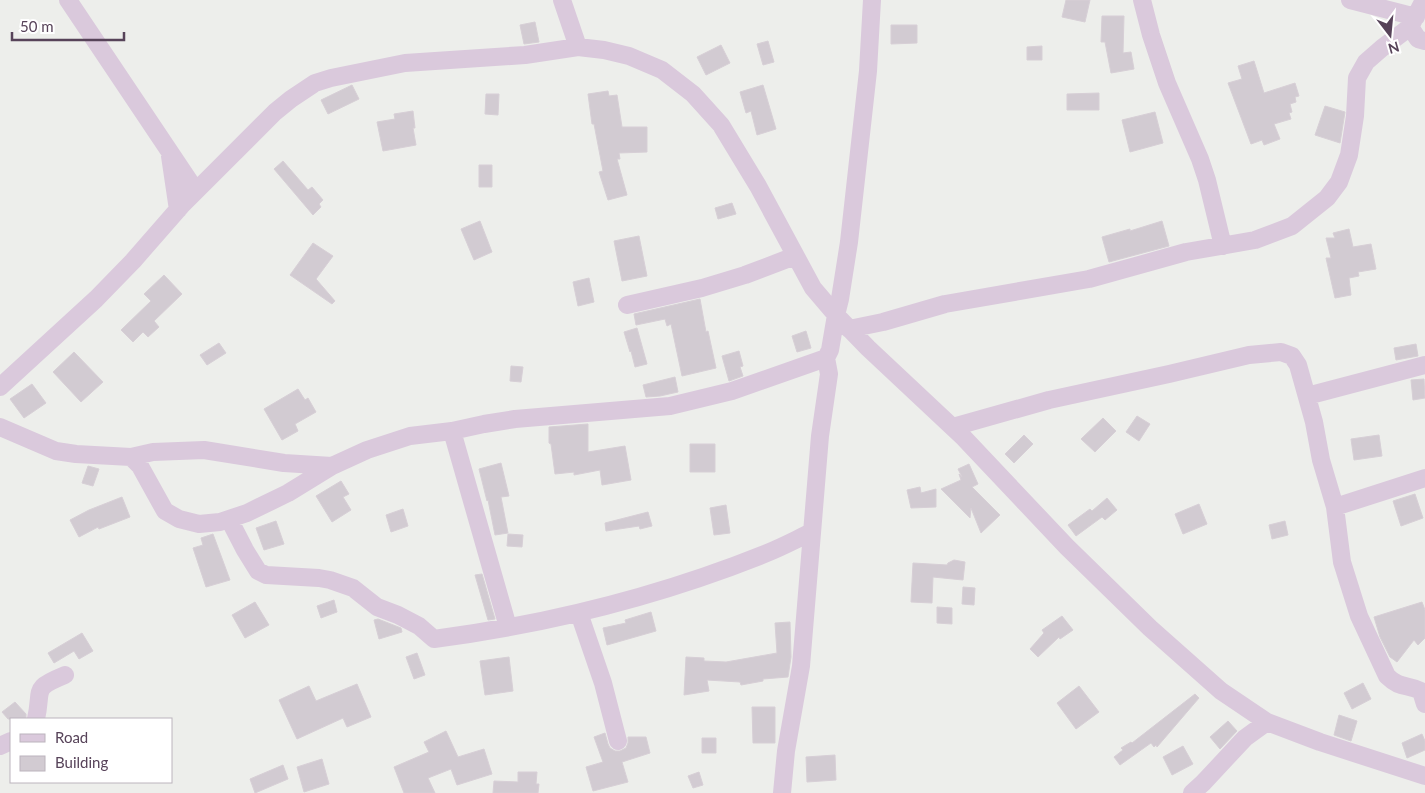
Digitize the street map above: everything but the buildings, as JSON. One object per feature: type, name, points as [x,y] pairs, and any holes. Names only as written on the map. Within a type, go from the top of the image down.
[{"type":"street","points":[[68,0],[196,191]]},
{"type":"street","points":[[562,0],[578,47]]},
{"type":"street","points":[[782,793],[786,751],[801,666],[820,436],[829,374],[826,358],[830,350],[840,299],[850,232],[868,71],[872,0]]},
{"type":"street","points":[[1142,0],[1167,83],[1184,126],[1200,159],[1224,246]]},
{"type":"street","points":[[1350,0],[1413,22]]},
{"type":"street","points":[[849,329],[883,322],[944,304],[1089,279],[1186,252],[1255,240],[1292,226],[1327,198],[1339,182],[1349,155],[1355,116],[1357,78],[1366,62],[1413,22],[1424,0]]},
{"type":"street","points":[[1413,22],[1418,38],[1425,42]]},
{"type":"street","points":[[0,387],[96,298],[133,261],[196,191],[275,112],[315,83],[405,63],[525,55],[578,47],[604,50],[629,56],[662,70],[693,94],[721,125],[758,186],[813,288],[836,316],[953,427],[1067,547],[1150,628],[1221,691],[1267,722],[1320,742],[1425,776]]},
{"type":"street","points":[[169,151],[178,210]]},
{"type":"street","points":[[627,305],[702,288],[795,256]]},
{"type":"street","points":[[953,427],[1049,400],[1249,355],[1281,352],[1292,356],[1298,365],[1314,422],[1321,460],[1335,508],[1342,562],[1359,616],[1387,676],[1403,687],[1421,692],[1425,704]]},
{"type":"street","points":[[131,457],[140,466],[165,511],[179,519],[199,524],[220,522],[247,513],[288,494],[332,466],[367,450],[410,436],[452,431],[515,419],[670,406],[732,391],[826,358]]},
{"type":"street","points":[[1307,396],[1425,366]]},
{"type":"street","points":[[0,427],[56,451],[76,454],[131,457],[153,452],[204,450],[284,462],[332,466]]},
{"type":"street","points":[[452,431],[508,627]]},
{"type":"street","points":[[1335,508],[1425,478]]},
{"type":"street","points":[[229,519],[258,571],[266,575],[319,578],[353,588],[377,607],[419,626],[434,639],[554,619],[651,594],[768,552],[812,532]]},
{"type":"street","points":[[580,613],[603,683],[618,741]]},
{"type":"street","points":[[36,718],[39,690],[48,682],[65,675]]},
{"type":"street","points":[[1192,793],[1245,738],[1267,722]]}]
